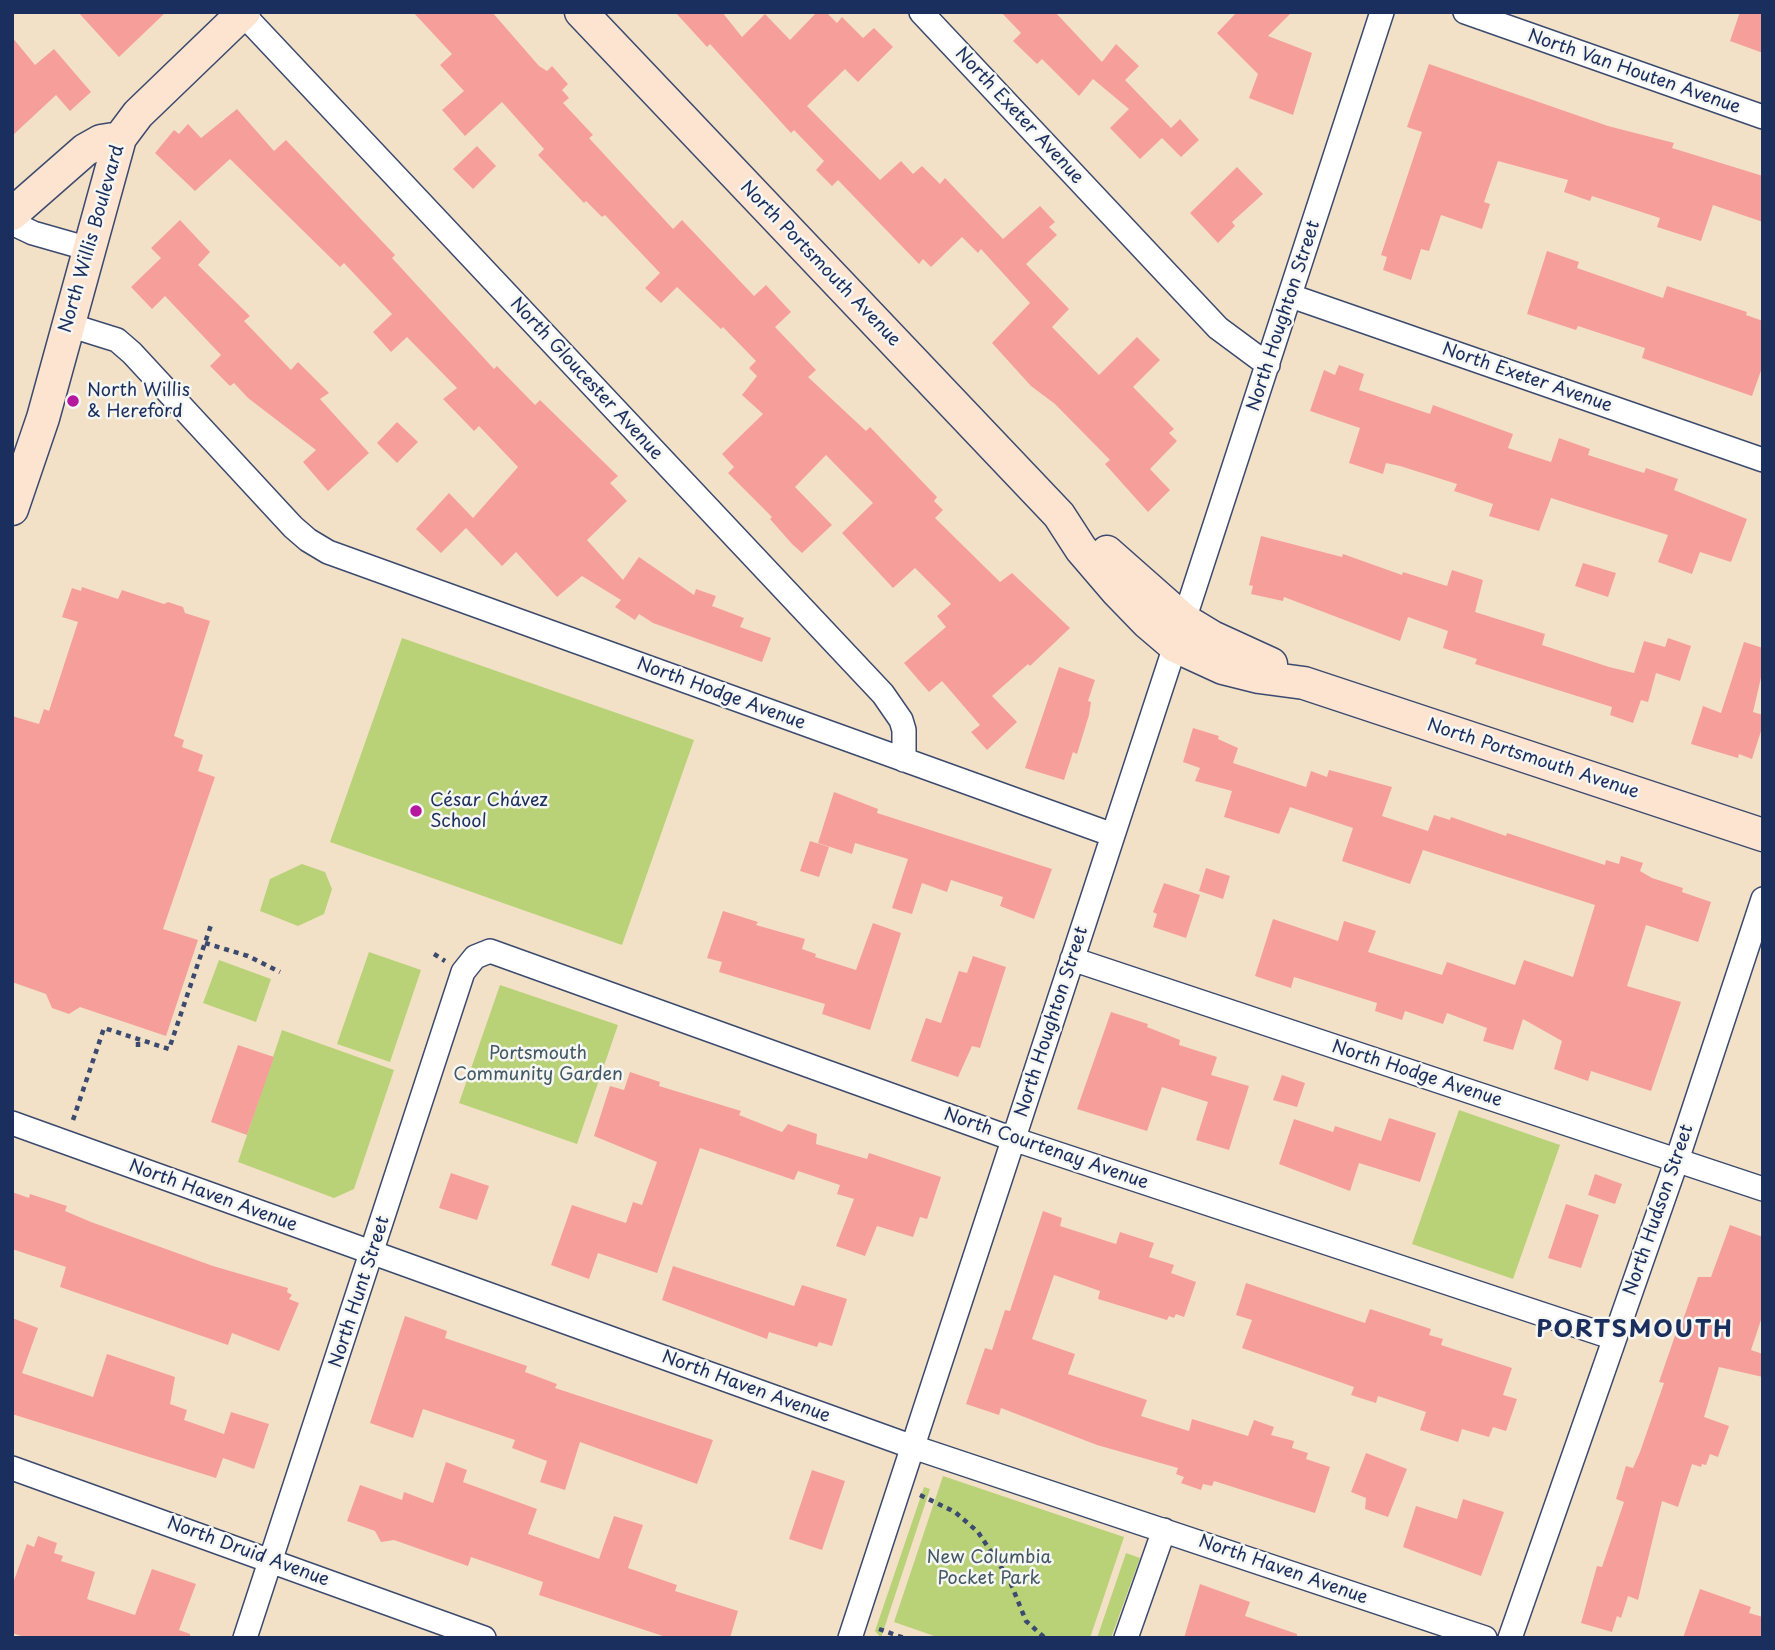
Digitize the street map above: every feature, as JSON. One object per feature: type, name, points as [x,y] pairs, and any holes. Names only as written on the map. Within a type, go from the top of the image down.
[{"type":"street","name":"North Portsmouth Avenue","points":[[581,12],[1059,515],[1081,549],[1147,623],[1180,633],[1223,667],[1259,677],[1304,683],[1763,835]]},
{"type":"street","name":"North Exeter Avenue","points":[[921,12],[1219,328],[1268,365]]},
{"type":"street","name":"North Houghton Street","points":[[850,1638],[1382,12]]},
{"type":"street","name":"North Van Houten Avenue","points":[[1465,12],[1763,117]]},
{"type":"street","name":"North Willis Boulevard","points":[[12,509],[23,443],[68,325],[120,138],[138,114],[242,13]]},
{"type":"street","name":"North Gloucester Avenue","points":[[242,13],[883,694],[905,730],[904,760]]},
{"type":"street","points":[[12,214],[85,150],[101,141],[120,138]]},
{"type":"street","points":[[12,223],[33,233],[89,249]]},
{"type":"street","name":"North Exeter Avenue","points":[[1291,296],[1763,460]]},
{"type":"street","name":"North Hodge Avenue","points":[[68,325],[117,340],[132,353],[293,527],[328,552],[1113,835]]},
{"type":"street","name":"North Hudson Street","points":[[1510,1638],[1677,1160],[1763,899]]},
{"type":"street","name":"North Courtenay Avenue","points":[[482,953],[500,953],[1013,1139],[1614,1338]]},
{"type":"street","name":"North Hunt Street","points":[[245,1638],[463,972],[467,964],[482,953]]},
{"type":"street","name":"North Hodge Avenue","points":[[1072,960],[1763,1188]]},
{"type":"street","name":"North Haven Avenue","points":[[12,1123],[913,1447],[1485,1638]]},
{"type":"street","name":"North Druid Avenue","points":[[12,1468],[484,1638]]},
{"type":"street","points":[[1126,1638],[1164,1530]]},
{"type":"path","points":[[65,1142],[104,1028],[169,1049],[211,926]]},
{"type":"path","points":[[205,943],[248,956],[280,972]]},
{"type":"path","points":[[138,1039],[138,1047]]},
{"type":"path","points":[[901,1485],[955,1513],[978,1532],[1009,1579],[1026,1621],[1045,1638]]},
{"type":"green space","points":[[402,638],[694,740],[622,945],[330,842]]},
{"type":"green space","points":[[302,864],[325,872],[332,889],[324,914],[298,926],[260,911],[270,879]]},
{"type":"green space","points":[[369,952],[421,970],[390,1062],[337,1044]]},
{"type":"green space","points":[[219,960],[271,979],[256,1022],[203,1003]]},
{"type":"green space","name":"Portsmouth Community Garden","points":[[500,985],[618,1025],[577,1144],[459,1103]]},
{"type":"green space","points":[[282,1030],[394,1070],[354,1189],[334,1198],[238,1162]]},
{"type":"green space","points":[[1459,1110],[1560,1145],[1513,1279],[1412,1244]]},
{"type":"green space","name":"New Columbia Pocket Park","points":[[943,1476],[1124,1537],[1090,1638],[940,1638],[894,1622]]},
{"type":"green space","points":[[924,1487],[930,1489],[881,1638],[875,1631]]},
{"type":"green space","points":[[1126,1553],[1140,1558],[1111,1638],[1097,1638]]},
{"type":"building","points":[[78,12],[166,12],[119,57]]},
{"type":"building","points":[[413,12],[492,12],[539,66],[547,71],[552,66],[568,84],[562,90],[569,98],[563,103],[593,135],[589,138],[673,229],[682,220],[754,296],[766,285],[791,312],[775,327],[816,370],[808,377],[866,431],[870,427],[937,497],[934,501],[943,510],[935,518],[1000,582],[1012,573],[1070,628],[1030,666],[1028,664],[992,696],[1017,722],[987,750],[971,732],[980,725],[942,681],[929,692],[904,663],[946,627],[937,616],[951,604],[915,568],[893,588],[842,533],[873,503],[826,455],[795,487],[832,525],[802,553],[792,544],[770,519],[772,517],[728,473],[734,467],[722,454],[763,414],[742,395],[757,376],[749,368],[756,361],[723,327],[721,329],[677,287],[661,303],[645,288],[660,273],[605,215],[602,217],[586,201],[584,203],[538,155],[544,149],[502,102],[465,136],[442,110],[464,91],[440,65],[452,54]]},
{"type":"building","points":[[675,12],[722,12],[742,37],[765,14],[790,40],[817,12],[826,12],[837,23],[842,17],[863,38],[874,28],[893,47],[858,82],[845,69],[807,106],[880,180],[901,161],[913,174],[922,166],[940,184],[945,178],[1003,239],[1040,206],[1055,222],[1049,227],[1057,235],[1026,264],[1069,309],[1052,327],[1099,375],[1137,337],[1160,360],[1133,387],[1174,429],[1169,433],[1177,441],[1150,469],[1170,490],[1148,512],[1105,464],[1110,460],[1055,404],[1031,386],[992,343],[1030,303],[981,249],[978,253],[962,237],[931,267],[923,259],[919,264],[838,180],[832,186],[816,170],[824,161],[794,130],[791,133],[710,44],[707,47]]},
{"type":"building","points":[[1001,12],[1055,12],[1102,62],[1116,44],[1139,66],[1125,80],[1171,128],[1180,119],[1199,140],[1181,157],[1162,138],[1140,159],[1110,128],[1129,109],[1093,79],[1079,96],[1042,59],[1037,64],[1013,41],[1021,33]]},
{"type":"building","points":[[1237,12],[1292,12],[1268,36],[1312,53],[1293,115],[1249,98],[1258,74],[1217,33]]},
{"type":"building","points":[[1740,12],[1763,12],[1763,53],[1730,41]]},
{"type":"building","points":[[12,37],[35,65],[54,49],[91,92],[70,111],[56,95],[12,136]]},
{"type":"building","points":[[1429,64],[1608,126],[1674,143],[1672,148],[1763,176],[1763,222],[1713,205],[1701,241],[1657,227],[1660,218],[1592,196],[1590,201],[1564,192],[1568,180],[1498,161],[1484,202],[1490,204],[1482,229],[1441,215],[1429,251],[1421,249],[1411,280],[1383,270],[1387,257],[1381,255],[1422,132],[1407,127]]},
{"type":"building","points":[[237,109],[274,151],[286,140],[395,255],[392,258],[494,369],[497,366],[535,405],[540,400],[618,476],[610,483],[627,501],[587,540],[623,580],[639,557],[694,595],[696,589],[716,596],[712,606],[744,618],[740,627],[771,638],[762,662],[653,623],[639,614],[635,620],[615,607],[621,600],[582,576],[557,597],[516,552],[502,566],[466,528],[441,553],[416,529],[449,493],[473,518],[518,467],[479,426],[474,431],[443,399],[457,388],[407,337],[391,352],[373,332],[392,314],[344,263],[340,267],[230,159],[195,191],[155,153],[174,130],[179,134],[188,124],[201,138]]},
{"type":"building","points":[[477,146],[496,166],[473,189],[453,169]]},
{"type":"building","points":[[1237,167],[1263,194],[1232,222],[1235,226],[1218,243],[1190,213]]},
{"type":"building","points":[[180,220],[210,252],[198,265],[250,316],[244,321],[291,370],[298,362],[329,393],[320,399],[369,453],[328,491],[303,462],[316,450],[248,398],[234,383],[230,386],[210,366],[221,355],[165,296],[152,309],[131,287],[161,258],[151,248]]},
{"type":"building","points":[[1547,251],[1579,262],[1577,268],[1663,298],[1667,286],[1747,312],[1746,315],[1763,321],[1763,365],[1752,396],[1642,358],[1645,348],[1578,326],[1576,330],[1527,314]]},
{"type":"building","points":[[1339,365],[1364,374],[1359,390],[1430,414],[1433,405],[1513,434],[1508,448],[1551,462],[1559,438],[1590,449],[1588,455],[1644,473],[1646,468],[1678,479],[1674,490],[1747,519],[1731,562],[1700,552],[1692,574],[1658,562],[1668,535],[1551,498],[1539,531],[1489,516],[1493,504],[1454,491],[1457,484],[1386,463],[1383,474],[1349,463],[1360,428],[1310,411],[1324,370],[1335,375]]},
{"type":"building","points":[[397,422],[418,442],[397,463],[377,443]]},
{"type":"building","points":[[1261,536],[1342,557],[1343,554],[1402,575],[1403,572],[1447,586],[1452,570],[1483,580],[1475,612],[1545,634],[1542,645],[1609,667],[1634,673],[1644,641],[1665,647],[1668,638],[1691,646],[1680,681],[1656,673],[1648,702],[1641,700],[1633,723],[1610,715],[1612,707],[1475,664],[1477,659],[1443,648],[1448,631],[1408,617],[1400,641],[1284,597],[1283,601],[1251,594],[1253,586],[1249,585]]},
{"type":"building","points":[[1583,563],[1616,573],[1608,597],[1575,586]]},
{"type":"building","points":[[82,587],[118,599],[122,590],[164,604],[168,602],[183,607],[185,613],[210,621],[174,736],[184,740],[182,747],[203,755],[198,771],[215,777],[163,929],[198,940],[166,1036],[80,1007],[69,1014],[52,1008],[46,994],[12,982],[12,716],[39,724],[44,709],[49,711],[78,622],[62,617],[72,588],[81,591]]},
{"type":"building","points":[[1744,642],[1763,648],[1763,669],[1753,712],[1763,715],[1763,725],[1752,759],[1739,754],[1738,758],[1691,744],[1703,706],[1721,713]]},
{"type":"building","points":[[1059,667],[1095,680],[1088,701],[1091,702],[1089,715],[1077,754],[1073,752],[1064,780],[1025,768]]},
{"type":"building","points":[[1193,728],[1219,736],[1218,739],[1238,748],[1233,763],[1306,787],[1311,771],[1327,777],[1329,770],[1392,787],[1382,816],[1428,831],[1434,815],[1450,820],[1451,817],[1605,865],[1606,860],[1619,864],[1621,856],[1643,863],[1640,871],[1652,878],[1683,888],[1682,892],[1711,902],[1698,942],[1646,925],[1627,986],[1681,1002],[1651,1091],[1591,1071],[1588,1081],[1554,1069],[1562,1041],[1523,1019],[1513,1050],[1483,1041],[1487,1028],[1447,1013],[1443,1024],[1405,1011],[1402,1020],[1375,1011],[1377,1003],[1294,977],[1291,988],[1255,976],[1273,919],[1338,941],[1344,921],[1376,931],[1368,952],[1442,975],[1447,962],[1515,985],[1524,960],[1573,977],[1595,905],[1423,850],[1410,884],[1342,861],[1353,828],[1290,807],[1279,834],[1224,817],[1232,791],[1195,781],[1200,768],[1183,762]]},
{"type":"building","points":[[834,792],[878,809],[877,813],[1052,869],[1034,919],[1000,906],[1003,897],[951,880],[947,892],[922,883],[912,914],[892,908],[908,859],[855,843],[852,854],[818,843]]},
{"type":"building","points":[[810,841],[829,847],[819,877],[800,871]]},
{"type":"building","points":[[1206,868],[1230,876],[1223,899],[1199,891]]},
{"type":"building","points":[[1164,883],[1200,895],[1186,938],[1153,927],[1157,914],[1153,912]]},
{"type":"building","points":[[723,911],[758,922],[756,925],[805,939],[802,949],[816,954],[815,957],[856,970],[873,923],[901,933],[870,1030],[822,1014],[825,1004],[719,972],[722,962],[707,958]]},
{"type":"building","points":[[973,956],[1006,967],[980,1048],[972,1046],[958,1077],[911,1061],[926,1018],[941,1023],[959,971],[967,973]]},
{"type":"building","points":[[1111,1012],[1148,1024],[1147,1027],[1180,1040],[1179,1045],[1217,1057],[1211,1075],[1249,1086],[1229,1150],[1196,1140],[1208,1102],[1162,1087],[1147,1131],[1077,1109]]},
{"type":"building","points":[[238,1045],[274,1057],[247,1135],[211,1122]]},
{"type":"building","points":[[630,1072],[660,1082],[659,1086],[741,1111],[739,1115],[782,1132],[788,1124],[817,1134],[816,1144],[867,1159],[869,1153],[941,1177],[927,1219],[920,1217],[913,1237],[877,1226],[865,1256],[836,1246],[854,1199],[837,1194],[840,1185],[798,1171],[794,1180],[700,1148],[657,1273],[598,1253],[589,1279],[551,1265],[572,1205],[626,1223],[633,1202],[642,1205],[657,1162],[594,1136],[610,1086],[624,1090]]},
{"type":"building","points":[[1282,1075],[1305,1083],[1297,1107],[1273,1100]]},
{"type":"building","points":[[1389,1118],[1436,1133],[1420,1182],[1359,1163],[1350,1191],[1279,1164],[1294,1119],[1333,1132],[1335,1126],[1381,1141]]},
{"type":"building","points":[[451,1173],[489,1186],[477,1220],[439,1208]]},
{"type":"building","points":[[1595,1174],[1622,1184],[1615,1204],[1588,1195]]},
{"type":"building","points":[[12,1192],[29,1198],[30,1194],[67,1206],[65,1211],[91,1222],[213,1266],[288,1288],[287,1292],[292,1295],[289,1299],[299,1303],[279,1351],[232,1333],[228,1345],[60,1287],[66,1267],[12,1249]]},
{"type":"building","points":[[1566,1204],[1599,1215],[1581,1268],[1548,1258]]},
{"type":"building","points":[[1043,1211],[1062,1218],[1060,1226],[1116,1244],[1120,1232],[1154,1243],[1149,1257],[1174,1265],[1171,1273],[1196,1282],[1184,1317],[1176,1314],[1174,1318],[1169,1316],[1167,1320],[1098,1299],[1100,1291],[1054,1275],[1032,1339],[1075,1354],[1068,1374],[1147,1400],[1141,1416],[1189,1431],[1192,1419],[1248,1436],[1254,1420],[1274,1427],[1271,1435],[1294,1441],[1292,1448],[1308,1453],[1306,1459],[1330,1467],[1315,1513],[1214,1481],[1212,1486],[1203,1484],[1201,1490],[1181,1483],[1184,1477],[1176,1474],[1178,1468],[1097,1445],[1001,1408],[999,1415],[966,1404],[985,1348],[992,1350],[1005,1310],[1010,1311]]},
{"type":"building","points":[[1730,1225],[1763,1237],[1763,1314],[1751,1350],[1763,1354],[1763,1377],[1719,1367],[1704,1417],[1729,1426],[1718,1457],[1710,1454],[1706,1465],[1702,1464],[1701,1467],[1692,1464],[1678,1507],[1662,1501],[1638,1600],[1628,1596],[1621,1618],[1617,1616],[1612,1632],[1581,1623],[1597,1566],[1602,1567],[1624,1502],[1616,1499],[1626,1466],[1633,1468],[1640,1452],[1664,1383],[1659,1382],[1698,1277],[1711,1277]]},
{"type":"building","points":[[673,1266],[794,1306],[802,1285],[847,1299],[832,1346],[819,1342],[817,1347],[769,1332],[767,1339],[662,1300]]},
{"type":"building","points":[[1246,1283],[1365,1323],[1370,1309],[1431,1329],[1429,1335],[1443,1339],[1441,1345],[1512,1368],[1503,1395],[1517,1399],[1506,1431],[1493,1427],[1489,1437],[1462,1429],[1458,1442],[1420,1430],[1426,1412],[1378,1396],[1376,1403],[1351,1395],[1354,1387],[1242,1348],[1252,1320],[1236,1315]]},
{"type":"building","points":[[405,1316],[447,1331],[445,1338],[527,1366],[525,1372],[557,1384],[555,1388],[713,1440],[697,1484],[580,1442],[565,1490],[540,1482],[547,1461],[512,1448],[515,1440],[423,1409],[413,1438],[370,1423]]},
{"type":"building","points":[[12,1318],[38,1328],[22,1373],[93,1397],[107,1354],[175,1377],[170,1404],[187,1410],[184,1420],[224,1434],[231,1412],[269,1424],[254,1469],[223,1458],[216,1478],[12,1414]]},
{"type":"building","points":[[1366,1453],[1407,1469],[1388,1517],[1365,1509],[1366,1498],[1351,1492]]},
{"type":"building","points":[[446,1462],[467,1470],[463,1482],[537,1509],[528,1534],[599,1559],[614,1516],[643,1525],[628,1568],[677,1585],[675,1591],[738,1611],[730,1638],[669,1638],[539,1595],[543,1582],[471,1557],[468,1566],[394,1540],[381,1542],[375,1531],[347,1521],[360,1485],[402,1500],[404,1492],[433,1503]]},
{"type":"building","points":[[812,1470],[845,1481],[822,1550],[789,1539]]},
{"type":"building","points":[[1463,1499],[1504,1512],[1481,1576],[1403,1547],[1416,1506],[1457,1519]]},
{"type":"building","points":[[38,1536],[57,1543],[54,1553],[63,1556],[61,1561],[95,1572],[87,1599],[135,1615],[152,1569],[196,1584],[179,1630],[190,1634],[190,1638],[27,1638],[12,1633],[12,1586],[27,1544],[34,1547]]},
{"type":"building","points":[[1200,1584],[1250,1602],[1245,1616],[1297,1634],[1297,1638],[1184,1638]]},
{"type":"building","points":[[1700,1589],[1751,1607],[1749,1613],[1763,1617],[1763,1638],[1683,1638]]},
{"type":"place","name":"North Willis & Hereford","points":[[73,401]]},
{"type":"place","name":"César Chávez School","points":[[416,811]]},
{"type":"district","name":"PORTSMOUTH","points":[[1635,1330]]}]
